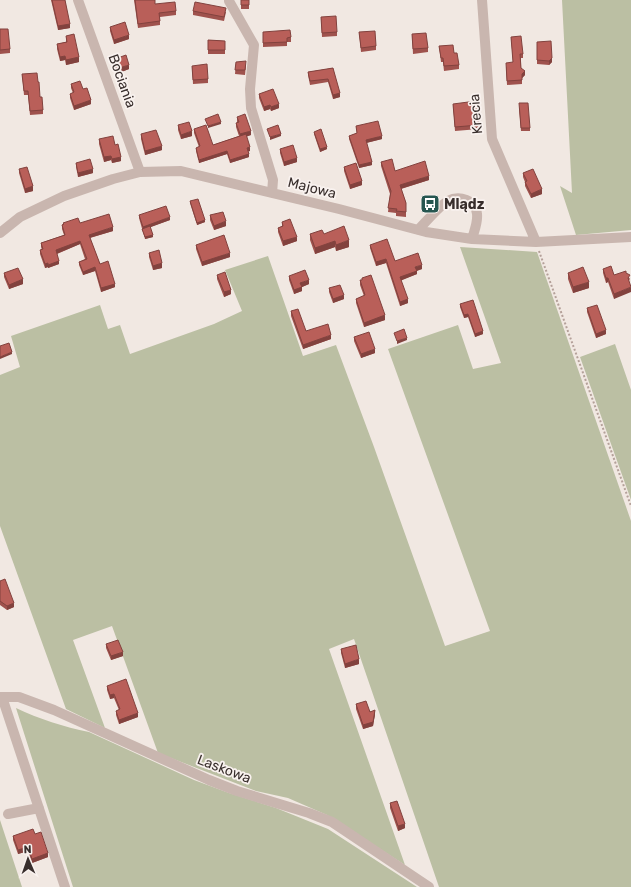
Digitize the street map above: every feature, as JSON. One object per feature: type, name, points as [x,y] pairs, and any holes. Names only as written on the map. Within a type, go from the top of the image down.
[{"type":"street","name":"Bociania","points":[[78,0],[140,172]]},
{"type":"street","name":"Krecia","points":[[482,0],[492,139],[536,242]]},
{"type":"street","points":[[229,1],[255,47],[250,89],[251,108],[273,180],[272,193]]},
{"type":"street","name":"Majowa","points":[[0,233],[20,217],[64,196],[113,179],[140,172],[181,171],[418,230],[472,239],[536,242],[631,237]]},
{"type":"street","points":[[418,230],[448,200],[463,198],[473,206],[477,215],[472,239]]},
{"type":"street","points":[[1,697],[65,887]]},
{"type":"street","name":"Laskowa","points":[[1,697],[19,697],[54,710],[209,780],[237,791],[309,813],[332,822],[430,887]]},
{"type":"street","points":[[8,814],[39,808]]},
{"type":"path","points":[[536,242],[631,506]]},
{"type":"green space","points":[[562,0],[631,0],[631,230],[576,235],[560,186],[572,193]]},
{"type":"green space","points":[[460,247],[537,252],[631,521],[631,887],[439,887],[354,639],[329,649],[405,865],[327,815],[288,798],[256,791],[158,753],[112,626],[73,640],[105,728],[66,709],[0,526],[0,375],[20,367],[11,336],[100,305],[108,329],[120,325],[130,354],[214,324],[242,311],[225,270],[268,256],[303,356],[336,345],[445,646],[490,631],[388,349],[458,325],[473,369],[501,363]]},
{"type":"green space","points":[[615,344],[631,390],[631,500],[580,357]]},
{"type":"green space","points":[[16,708],[34,716],[70,728],[89,732],[194,780],[276,808],[328,829],[417,887],[73,887]]},
{"type":"green space","points":[[0,820],[1,823],[22,887],[0,887]]},
{"type":"building","points":[[52,0],[65,0],[70,24],[58,26]]},
{"type":"building","points":[[135,0],[155,0],[155,4],[175,2],[176,11],[159,13],[160,21],[138,24]]},
{"type":"building","points":[[241,0],[249,0],[249,5],[241,5]]},
{"type":"building","points":[[195,2],[226,8],[224,17],[193,11]]},
{"type":"building","points":[[336,16],[337,32],[322,33],[321,17]]},
{"type":"building","points":[[125,22],[129,35],[114,40],[110,27]]},
{"type":"building","points":[[0,29],[8,29],[10,49],[0,50]]},
{"type":"building","points":[[290,30],[291,37],[287,38],[287,42],[263,43],[263,32]]},
{"type":"building","points":[[375,31],[376,46],[361,48],[359,32]]},
{"type":"building","points":[[426,33],[428,48],[413,49],[412,34]]},
{"type":"building","points":[[74,34],[79,57],[66,60],[65,56],[60,57],[57,44],[67,42],[66,36]]},
{"type":"building","points":[[521,36],[523,54],[520,54],[521,68],[525,71],[522,74],[522,80],[507,81],[506,63],[513,62],[511,37]]},
{"type":"building","points":[[208,40],[225,41],[225,50],[208,50]]},
{"type":"building","points":[[551,41],[552,58],[549,61],[537,60],[537,42]]},
{"type":"building","points":[[453,45],[454,53],[457,53],[459,65],[444,66],[439,46]]},
{"type":"building","points":[[126,55],[129,65],[116,69],[112,60]]},
{"type":"building","points":[[246,61],[245,70],[235,70],[236,62]]},
{"type":"building","points":[[207,64],[208,79],[193,80],[192,66]]},
{"type":"building","points":[[333,68],[340,93],[333,95],[328,79],[310,81],[308,72]]},
{"type":"building","points":[[37,73],[43,110],[30,111],[28,91],[24,91],[22,74]]},
{"type":"building","points":[[80,81],[83,89],[87,88],[91,100],[74,106],[70,94],[74,92],[71,84]]},
{"type":"building","points":[[273,89],[279,104],[271,107],[270,105],[264,107],[259,94]]},
{"type":"building","points":[[476,101],[479,125],[455,127],[453,104]]},
{"type":"building","points":[[519,103],[528,103],[530,128],[521,128]]},
{"type":"building","points":[[218,114],[221,122],[208,126],[205,119]]},
{"type":"building","points":[[245,114],[251,131],[240,134],[236,123],[239,122],[237,117]]},
{"type":"building","points":[[378,121],[382,136],[366,140],[372,162],[359,165],[349,136],[357,133],[356,126]]},
{"type":"building","points":[[189,122],[192,131],[181,135],[178,125]]},
{"type":"building","points":[[206,125],[213,145],[246,134],[250,147],[247,148],[249,154],[230,160],[227,151],[199,160],[196,148],[200,146],[194,129]]},
{"type":"building","points":[[278,125],[281,134],[270,137],[267,129]]},
{"type":"building","points":[[321,129],[327,147],[320,149],[314,132]]},
{"type":"building","points":[[156,130],[162,146],[145,151],[141,134]]},
{"type":"building","points":[[113,136],[115,145],[118,144],[121,157],[112,159],[111,156],[104,157],[99,139]]},
{"type":"building","points":[[293,145],[297,158],[284,162],[280,149]]},
{"type":"building","points":[[90,159],[93,169],[78,173],[76,163]]},
{"type":"building","points":[[392,159],[395,171],[425,161],[429,176],[400,185],[406,203],[406,212],[388,208],[391,191],[381,162]]},
{"type":"building","points":[[356,163],[362,181],[350,185],[344,167]]},
{"type":"building","points":[[27,167],[33,186],[25,189],[19,169]]},
{"type":"building","points":[[533,169],[542,189],[531,194],[525,182],[527,181],[523,173]]},
{"type":"building","points":[[198,199],[205,220],[197,223],[190,201]]},
{"type":"building","points":[[166,206],[170,217],[143,227],[139,215]]},
{"type":"building","points":[[223,212],[226,221],[214,226],[210,215]]},
{"type":"building","points":[[109,214],[113,227],[89,235],[100,264],[108,261],[115,284],[101,288],[95,267],[83,272],[79,262],[87,259],[80,241],[56,250],[59,261],[48,265],[48,263],[45,264],[40,250],[43,249],[41,243],[65,235],[62,225],[64,224],[63,223],[78,218],[80,223]]},
{"type":"building","points":[[290,219],[297,237],[283,241],[278,228],[283,226],[282,222]]},
{"type":"building","points":[[150,226],[153,235],[145,237],[142,229]]},
{"type":"building","points":[[344,226],[349,240],[336,245],[335,241],[315,248],[310,234],[322,230],[324,234]]},
{"type":"building","points":[[224,235],[230,253],[202,262],[196,245]]},
{"type":"building","points":[[387,239],[395,261],[418,253],[422,265],[415,267],[417,271],[400,277],[408,299],[400,302],[386,259],[376,262],[370,245]]},
{"type":"building","points":[[159,250],[162,263],[153,266],[149,253]]},
{"type":"building","points":[[611,266],[614,275],[626,271],[626,273],[630,275],[628,278],[631,287],[614,294],[603,269]]},
{"type":"building","points":[[583,267],[589,282],[573,287],[568,273]]},
{"type":"building","points":[[18,268],[23,279],[9,285],[4,273]]},
{"type":"building","points":[[305,270],[309,280],[300,283],[302,287],[294,290],[289,276]]},
{"type":"building","points":[[225,272],[231,290],[224,292],[217,275]]},
{"type":"building","points":[[371,275],[385,315],[364,323],[356,299],[365,295],[360,280]]},
{"type":"building","points":[[340,285],[344,295],[333,299],[329,288]]},
{"type":"building","points":[[473,300],[483,331],[475,334],[468,314],[464,315],[460,304]]},
{"type":"building","points":[[597,305],[606,330],[596,334],[587,308]]},
{"type":"building","points":[[298,309],[306,331],[328,324],[331,335],[303,345],[291,311]]},
{"type":"building","points":[[404,329],[407,338],[397,341],[394,333]]},
{"type":"building","points":[[369,332],[375,349],[361,354],[354,337]]},
{"type":"building","points":[[9,343],[12,352],[0,357],[0,346]]},
{"type":"building","points":[[5,579],[14,603],[7,606],[0,601],[0,581]]},
{"type":"building","points":[[118,640],[123,652],[111,656],[106,644]]},
{"type":"building","points":[[356,645],[359,659],[345,664],[341,649]]},
{"type":"building","points":[[126,679],[138,713],[119,720],[116,711],[120,709],[114,694],[110,695],[107,686]]},
{"type":"building","points":[[366,701],[370,712],[375,710],[373,722],[363,725],[356,704]]},
{"type":"building","points":[[397,801],[405,824],[398,826],[390,803]]},
{"type":"building","points":[[33,829],[35,834],[41,832],[48,853],[32,859],[28,847],[18,850],[13,836]]},
{"type":"place","name":"Mlądz","points":[[430,204]]}]
